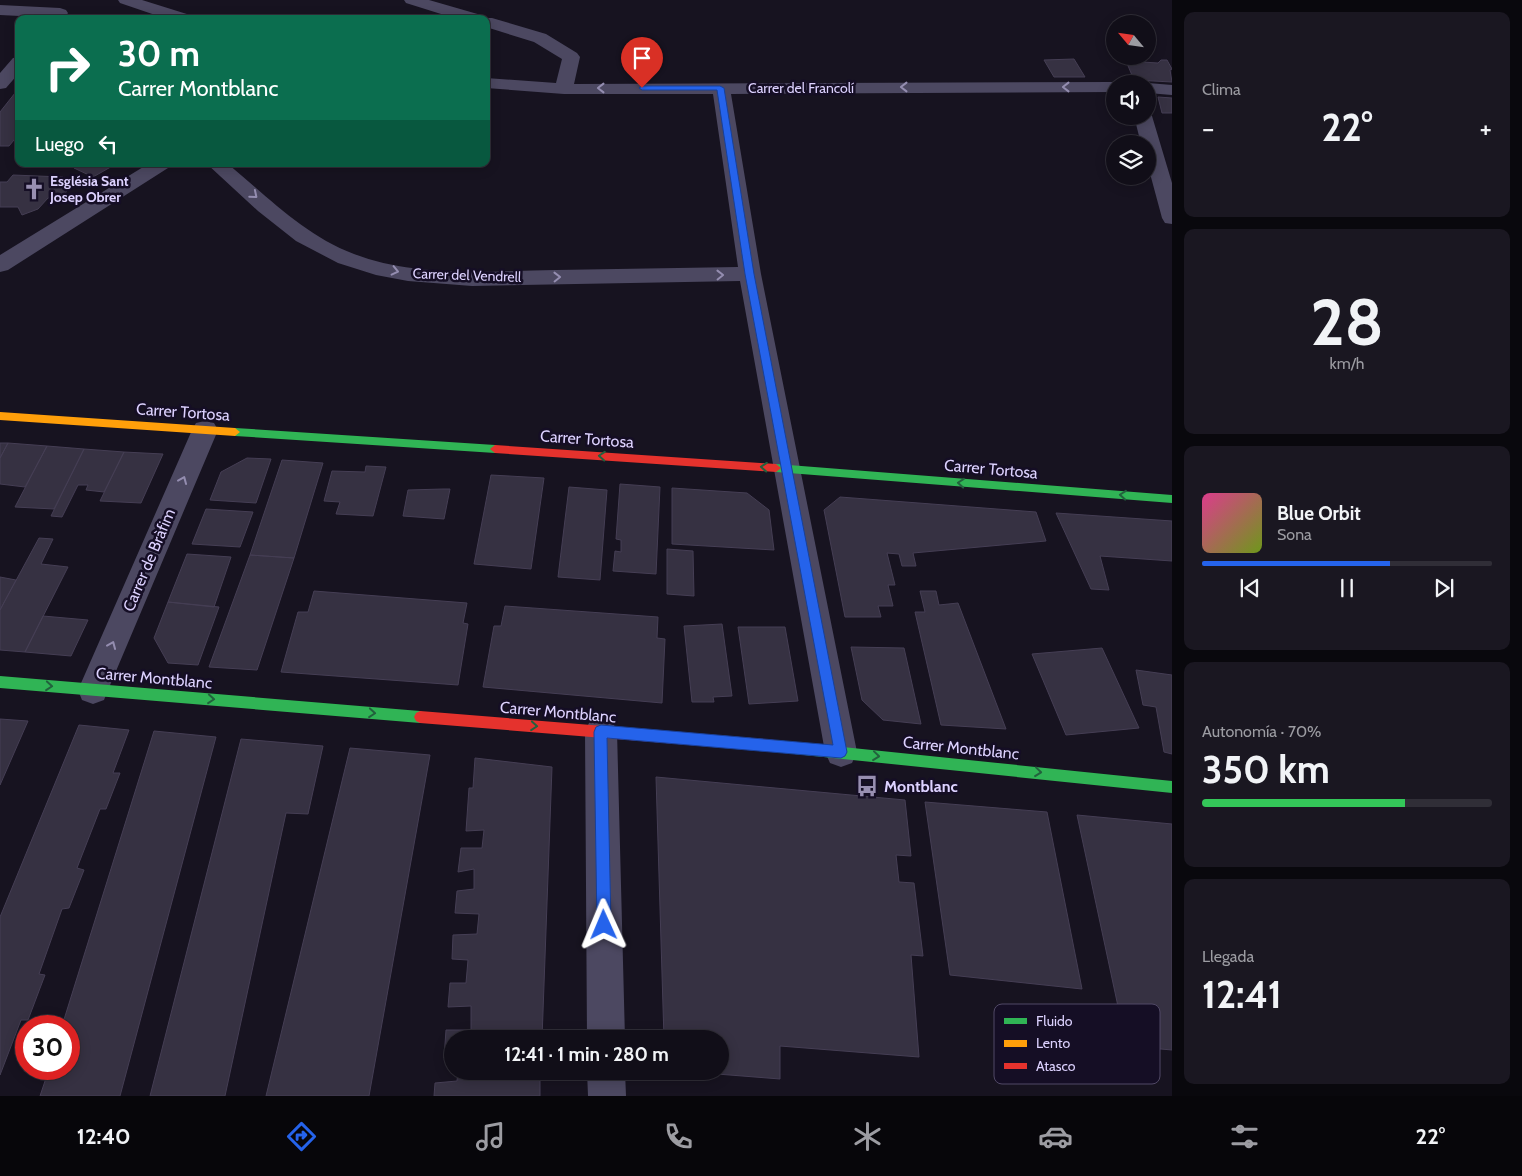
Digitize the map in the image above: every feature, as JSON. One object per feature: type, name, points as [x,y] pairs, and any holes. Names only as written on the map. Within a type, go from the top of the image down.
[{"type":"street","points":[[126,0],[172,15]]},
{"type":"street","points":[[412,0],[463,15]]},
{"type":"street","points":[[0,10],[61,10]]},
{"type":"street","points":[[490,23],[540,38],[571,57],[564,88]]},
{"type":"street","points":[[0,84],[15,67]]},
{"type":"street","name":"Carrer del Francolí","points":[[490,83],[564,88],[1106,87]]},
{"type":"street","points":[[720,88],[750,274],[841,752]]},
{"type":"street","points":[[1156,89],[1172,90]]},
{"type":"street","points":[[1146,125],[1172,218]]},
{"type":"street","points":[[0,265],[156,167]]},
{"type":"street","name":"Carrer del Vendrell","points":[[221,167],[290,226],[317,245],[358,262],[407,274],[470,279],[750,274]]},
{"type":"street","name":"Carrer Tortosa","points":[[0,416],[786,469],[1172,499]]},
{"type":"street","name":"Carrer de Bràfim","points":[[93,690],[205,430]]},
{"type":"street","name":"Carrer Montblanc","points":[[0,682],[841,752],[1172,787]]},
{"type":"street","points":[[601,732],[606,1030]]},
{"type":"street","points":[[606,1080],[607,1096]]},
{"type":"building","points":[[1074,59],[1085,77],[1054,77],[1044,60]]},
{"type":"building","points":[[1161,60],[1167,60],[1172,69],[1170,70],[1172,82],[1156,81],[1156,75],[1132,75],[1128,65],[1156,65],[1156,63]]},
{"type":"building","points":[[15,93],[15,139],[9,146],[0,146],[0,112]]},
{"type":"building","points":[[1158,97],[1172,98],[1172,113],[1162,113]]},
{"type":"building","points":[[76,167],[111,167],[93,177],[74,168]]},
{"type":"building","name":"Església Sant Josep Obrer","points":[[13,175],[62,177],[74,181],[64,195],[48,198],[38,209],[22,215],[18,207],[0,207],[0,182],[7,182]]},
{"type":"building","points":[[0,443],[8,443],[0,458]]},
{"type":"building","points":[[8,443],[47,446],[25,487],[0,484],[0,458]]},
{"type":"building","points":[[47,446],[84,449],[54,509],[15,507]]},
{"type":"building","points":[[84,449],[124,452],[104,492],[86,490],[88,485],[78,485],[62,517],[51,516]]},
{"type":"building","points":[[124,452],[163,454],[141,503],[100,501]]},
{"type":"building","points":[[247,458],[271,459],[256,503],[210,500],[221,472]]},
{"type":"building","points":[[282,460],[323,463],[294,558],[250,555]]},
{"type":"building","points":[[366,466],[386,467],[373,516],[336,514],[340,502],[324,501],[332,471],[365,472]]},
{"type":"building","points":[[491,475],[544,478],[531,569],[474,564]]},
{"type":"building","points":[[620,484],[660,487],[656,574],[613,571],[615,551],[621,552],[621,540],[616,539]]},
{"type":"building","points":[[569,487],[607,490],[600,580],[558,577]]},
{"type":"building","points":[[672,488],[747,493],[769,510],[774,550],[672,544]]},
{"type":"building","points":[[450,489],[444,519],[403,516],[408,490]]},
{"type":"building","points":[[840,497],[1036,512],[1046,541],[913,553],[916,566],[902,566],[899,554],[887,553],[895,585],[888,585],[893,606],[878,606],[881,617],[845,617],[824,510]]},
{"type":"building","points":[[206,509],[253,512],[240,547],[192,544]]},
{"type":"building","points":[[1056,513],[1172,521],[1172,561],[1100,556],[1109,590],[1091,589]]},
{"type":"building","points":[[39,538],[53,539],[41,564],[68,567],[25,652],[0,650],[0,610]]},
{"type":"building","points":[[667,549],[693,551],[694,596],[667,594]]},
{"type":"building","points":[[187,554],[231,557],[214,607],[168,602]]},
{"type":"building","points":[[250,555],[294,558],[257,670],[209,667]]},
{"type":"building","points":[[0,577],[16,580],[0,610]]},
{"type":"building","points":[[314,591],[467,603],[463,623],[468,624],[458,685],[281,672],[298,612],[308,612]]},
{"type":"building","points":[[920,591],[936,591],[939,605],[958,603],[1006,729],[941,725],[915,612],[925,612]]},
{"type":"building","points":[[168,602],[219,607],[198,665],[168,663],[154,638]]},
{"type":"building","points":[[505,606],[658,617],[657,638],[665,639],[662,703],[483,687],[494,626],[501,626]]},
{"type":"building","points":[[43,616],[88,620],[71,656],[25,652]]},
{"type":"building","points":[[722,624],[732,696],[713,697],[714,702],[692,702],[684,626]]},
{"type":"building","points":[[738,627],[785,627],[798,701],[749,704]]},
{"type":"building","points":[[851,647],[904,648],[921,724],[883,720],[862,700]]},
{"type":"building","points":[[1102,648],[1139,728],[1066,735],[1032,654]]},
{"type":"building","points":[[1136,670],[1172,675],[1172,754],[1164,752],[1156,707],[1143,705]]},
{"type":"building","points":[[0,719],[28,721],[0,785]]},
{"type":"building","points":[[79,725],[129,730],[113,773],[120,773],[106,809],[100,809],[77,868],[84,870],[69,908],[62,909],[39,974],[45,975],[30,1015],[15,1015],[15,1036],[0,1075],[0,917]]},
{"type":"building","points":[[154,731],[216,737],[120,1096],[40,1096],[45,1080],[80,1080],[80,1015],[65,1015]]},
{"type":"building","points":[[241,739],[323,746],[308,814],[286,813],[225,1096],[150,1096]]},
{"type":"building","points":[[350,748],[430,755],[369,1096],[266,1096]]},
{"type":"building","points":[[475,758],[552,767],[542,1030],[471,1030],[471,1006],[448,1007],[450,983],[466,983],[468,960],[452,959],[453,935],[477,934],[479,914],[455,913],[457,891],[474,889],[474,869],[458,872],[461,848],[482,848],[484,830],[466,831],[469,788],[473,788]]},
{"type":"building","points":[[656,777],[905,800],[911,856],[896,855],[899,882],[914,883],[923,956],[911,955],[919,1057],[780,1046],[780,1079],[729,1075],[729,1030],[664,1030]]},
{"type":"building","points":[[925,802],[1047,812],[1082,989],[950,975]]},
{"type":"building","points":[[1077,815],[1172,824],[1172,1050],[1160,1049],[1160,1004],[1118,1004]]},
{"type":"building","points":[[540,1080],[540,1096],[434,1096],[435,1083]]},
{"type":"traffic: fast","points":[[235,432],[495,449]]},
{"type":"traffic: fast","points":[[776,468],[1172,499]]},
{"type":"traffic: fast","points":[[0,682],[420,717]]},
{"type":"traffic: fast","points":[[775,746],[1172,787]]},
{"type":"traffic: slow","points":[[0,416],[235,432]]},
{"type":"traffic: jam","points":[[495,449],[776,468]]},
{"type":"traffic: jam","points":[[420,717],[775,746]]},
{"type":"place","name":"Església Sant Josep Obrer","points":[[34,189]]},
{"type":"place","name":"Montblanc","points":[[867,786]]},
{"type":"route","points":[[604,925],[601,732],[841,752],[750,274],[720,88],[642,88]]}]
